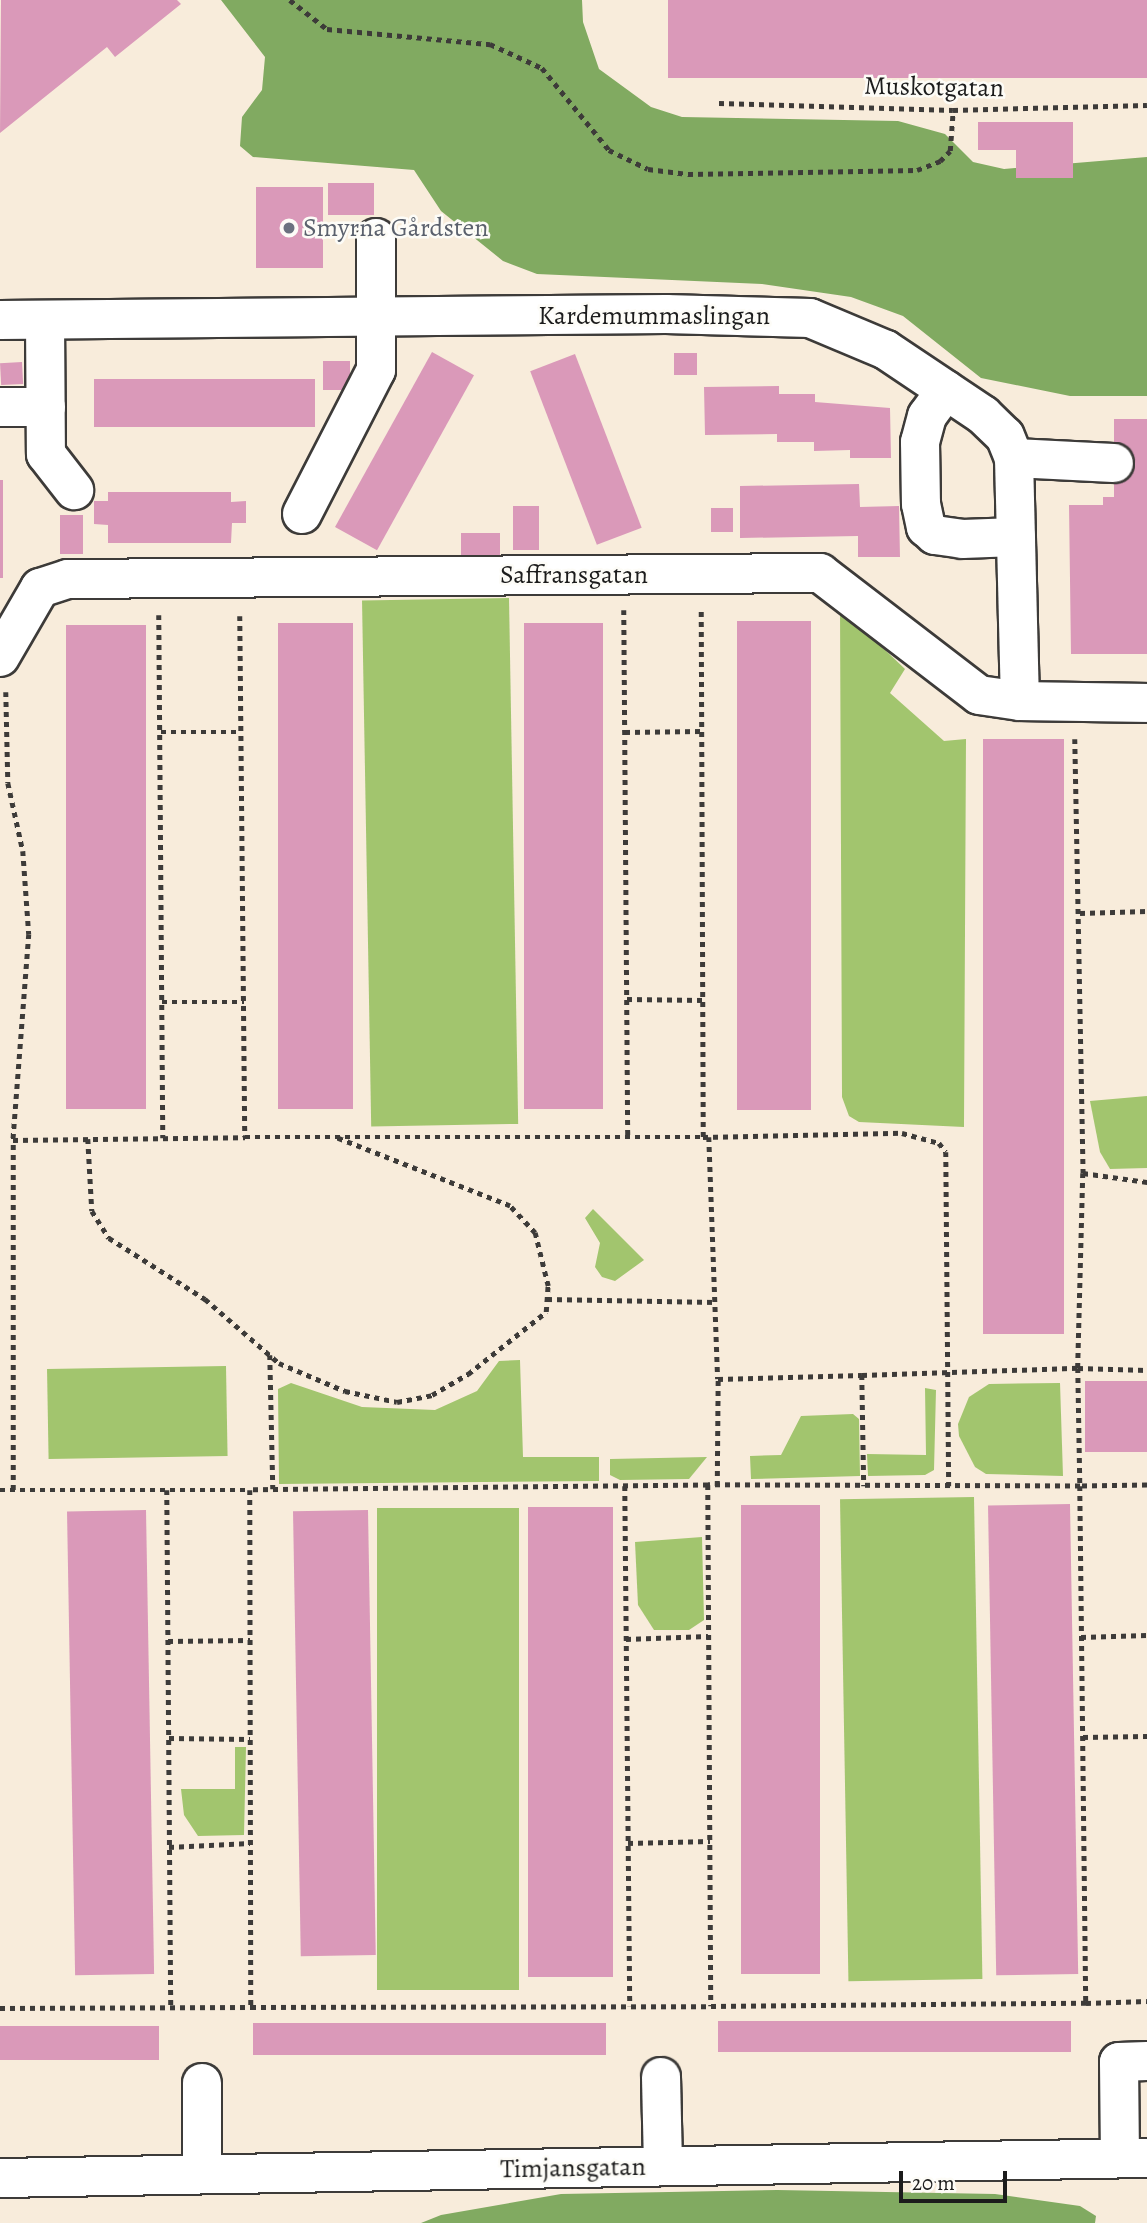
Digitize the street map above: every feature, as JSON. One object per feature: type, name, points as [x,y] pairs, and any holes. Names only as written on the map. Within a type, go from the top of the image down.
[{"type":"street","points":[[302,514],[376,370],[376,238]]},
{"type":"street","name":"Kardemummaslingan","points":[[0,320],[666,314],[810,318],[886,350],[946,390],[1005,436],[1014,458]]},
{"type":"street","points":[[45,320],[46,454],[75,490]]},
{"type":"street","points":[[946,390],[927,416],[920,442],[921,505],[926,527],[935,535],[962,539],[1016,537]]},
{"type":"street","points":[[0,407],[46,407]]},
{"type":"street","points":[[1020,701],[1014,458],[1114,463]]},
{"type":"street","name":"Saffransgatan","points":[[3,672],[40,589],[68,579],[820,573],[979,695],[1020,701],[1147,703]]},
{"type":"street","points":[[1133,2158],[1119,2062],[1147,2061]]},
{"type":"street","points":[[661,2077],[663,2166]]},
{"type":"street","points":[[202,2083],[202,2174]]},
{"type":"street","name":"Timjansgatan","points":[[0,2178],[1133,2158]]},
{"type":"path","points":[[290,0],[327,29],[490,44],[542,68],[609,150],[648,169],[688,174],[917,170],[940,162],[950,151],[953,110]]},
{"type":"path","name":"Muskotgatan","points":[[719,103],[953,110],[1147,105]]},
{"type":"path","points":[[624,598],[628,1137]]},
{"type":"path","points":[[701,598],[703,1000],[706,1137],[718,1379],[717,1486]]},
{"type":"path","points":[[240,612],[245,1137]]},
{"type":"path","points":[[159,613],[163,1138]]},
{"type":"path","points":[[3,672],[8,783],[23,851],[29,934],[13,1140],[13,1490]]},
{"type":"path","points":[[625,732],[702,731]]},
{"type":"path","points":[[161,732],[241,732]]},
{"type":"path","points":[[1075,732],[1083,1173],[1078,1368],[1086,2003]]},
{"type":"path","points":[[1080,913],[1147,911]]},
{"type":"path","points":[[627,999],[703,1000]]},
{"type":"path","points":[[162,1002],[244,1002]]},
{"type":"path","points":[[13,1140],[706,1137],[902,1133],[939,1143],[946,1152],[949,1486]]},
{"type":"path","points":[[88,1139],[92,1211],[110,1238],[205,1298],[271,1355],[345,1391],[397,1402],[432,1395],[468,1374],[546,1312],[548,1286],[534,1233],[510,1206],[336,1137]]},
{"type":"path","points":[[1083,1173],[1147,1182]]},
{"type":"path","points":[[547,1299],[715,1302]]},
{"type":"path","points":[[271,1355],[273,1489]]},
{"type":"path","points":[[718,1379],[1078,1368],[1147,1370]]},
{"type":"path","points":[[862,1375],[864,1486]]},
{"type":"path","points":[[708,1485],[711,2006]]},
{"type":"path","points":[[0,1490],[1147,1485]]},
{"type":"path","points":[[625,1486],[630,2006]]},
{"type":"path","points":[[167,1490],[171,2007]]},
{"type":"path","points":[[250,1490],[251,2007]]},
{"type":"path","points":[[1081,1637],[1147,1635]]},
{"type":"path","points":[[626,1639],[708,1636]]},
{"type":"path","points":[[168,1641],[250,1640]]},
{"type":"path","points":[[1083,1737],[1147,1736]]},
{"type":"path","points":[[169,1738],[250,1739]]},
{"type":"path","points":[[628,1843],[710,1841]]},
{"type":"path","points":[[169,1847],[250,1843]]},
{"type":"path","points":[[0,2008],[711,2006],[1147,2001]]},
{"type":"green space","points":[[221,0],[582,0],[583,22],[599,69],[651,107],[682,117],[898,121],[945,134],[973,162],[1004,169],[1147,157],[1147,396],[1070,396],[981,378],[903,316],[851,297],[762,284],[537,274],[503,261],[441,211],[414,170],[253,157],[240,146],[242,117],[262,90],[265,57]]},
{"type":"green space","points":[[509,598],[518,1124],[371,1126],[362,601]]},
{"type":"green space","points":[[840,607],[905,669],[890,693],[944,741],[966,739],[964,1127],[859,1122],[849,1116],[842,1097]]},
{"type":"green space","points":[[1147,1096],[1147,1168],[1110,1169],[1100,1152],[1090,1101]]},
{"type":"green space","points":[[593,1209],[644,1260],[615,1281],[602,1277],[595,1267],[600,1243],[585,1218]]},
{"type":"green space","points":[[520,1360],[523,1457],[599,1457],[599,1481],[279,1484],[278,1389],[291,1383],[362,1407],[435,1410],[477,1391],[499,1361]]},
{"type":"green space","points":[[226,1366],[228,1456],[49,1459],[47,1369]]},
{"type":"green space","points":[[1060,1383],[1063,1476],[986,1474],[975,1467],[959,1436],[958,1424],[969,1397],[989,1384]]},
{"type":"green space","points":[[925,1388],[936,1390],[934,1470],[925,1475],[868,1476],[867,1454],[926,1455]]},
{"type":"green space","points":[[853,1414],[859,1419],[860,1476],[751,1479],[750,1456],[781,1455],[801,1416]]},
{"type":"green space","points":[[707,1457],[689,1479],[620,1480],[610,1475],[610,1459]]},
{"type":"green space","points":[[974,1497],[982,1979],[848,1981],[840,1499]]},
{"type":"green space","points":[[377,1508],[519,1508],[519,1990],[377,1990]]},
{"type":"green space","points":[[702,1537],[704,1620],[689,1630],[654,1630],[638,1605],[635,1542]]},
{"type":"green space","points":[[235,1747],[246,1747],[244,1835],[198,1836],[184,1815],[181,1789],[235,1789]]},
{"type":"green space","points":[[777,2190],[995,2194],[1080,2206],[1096,2216],[1095,2223],[421,2223],[441,2215],[561,2194]]},
{"type":"building","points":[[1,0],[177,0],[181,4],[115,57],[107,47],[0,133]]},
{"type":"building","points":[[668,0],[1147,0],[1147,78],[668,78]]},
{"type":"building","points":[[978,122],[1073,122],[1073,178],[1016,178],[1016,150],[978,150]]},
{"type":"building","points":[[328,183],[374,183],[374,215],[328,215]]},
{"type":"building","name":"Smyrna Gårdsten","points":[[256,187],[323,187],[323,268],[256,268]]},
{"type":"building","points":[[432,352],[474,375],[377,550],[335,527]]},
{"type":"building","points":[[674,353],[697,353],[697,375],[674,375]]},
{"type":"building","points":[[575,354],[642,528],[597,545],[530,371]]},
{"type":"building","points":[[323,361],[350,361],[350,390],[323,390]]},
{"type":"building","points":[[22,362],[23,384],[1,385],[0,363]]},
{"type":"building","points":[[94,379],[315,379],[315,427],[94,427]]},
{"type":"building","points":[[779,386],[779,394],[815,394],[815,402],[890,408],[891,458],[850,458],[850,450],[814,451],[814,442],[777,442],[777,434],[705,435],[704,387]]},
{"type":"building","points":[[1114,419],[1147,419],[1147,654],[1071,654],[1069,505],[1103,505],[1103,497],[1114,497]]},
{"type":"building","points":[[0,480],[3,480],[3,578],[0,578]]},
{"type":"building","points":[[859,484],[860,507],[899,506],[900,557],[858,557],[858,536],[740,538],[740,486]]},
{"type":"building","points":[[108,492],[231,492],[231,502],[246,501],[246,523],[232,523],[231,543],[108,543],[108,525],[94,524],[94,501],[108,501]]},
{"type":"building","points":[[513,506],[539,506],[539,550],[513,550]]},
{"type":"building","points":[[711,508],[733,508],[733,532],[711,532]]},
{"type":"building","points":[[60,515],[83,515],[83,554],[60,554]]},
{"type":"building","points":[[461,533],[500,533],[500,559],[461,559]]},
{"type":"building","points":[[737,621],[811,621],[811,1110],[737,1110]]},
{"type":"building","points":[[278,623],[353,623],[353,1109],[278,1109]]},
{"type":"building","points":[[524,623],[603,623],[603,1109],[524,1109]]},
{"type":"building","points":[[66,625],[146,625],[146,1109],[66,1109]]},
{"type":"building","points":[[983,739],[1064,739],[1064,1334],[983,1334]]},
{"type":"building","points":[[1085,1381],[1147,1381],[1147,1452],[1085,1452]]},
{"type":"building","points":[[1070,1504],[1078,1974],[996,1975],[988,1505]]},
{"type":"building","points":[[741,1505],[820,1505],[820,1974],[741,1974]]},
{"type":"building","points":[[528,1507],[613,1507],[613,1977],[528,1977]]},
{"type":"building","points":[[146,1510],[154,1974],[75,1975],[67,1511]]},
{"type":"building","points":[[368,1510],[376,1955],[301,1956],[293,1511]]},
{"type":"building","points":[[718,2021],[1071,2021],[1071,2052],[718,2052]]},
{"type":"building","points":[[253,2023],[606,2023],[606,2055],[253,2055]]},
{"type":"building","points":[[0,2026],[159,2026],[159,2060],[0,2060]]},
{"type":"place","name":"Smyrna Gårdsten","points":[[289,228]]}]
